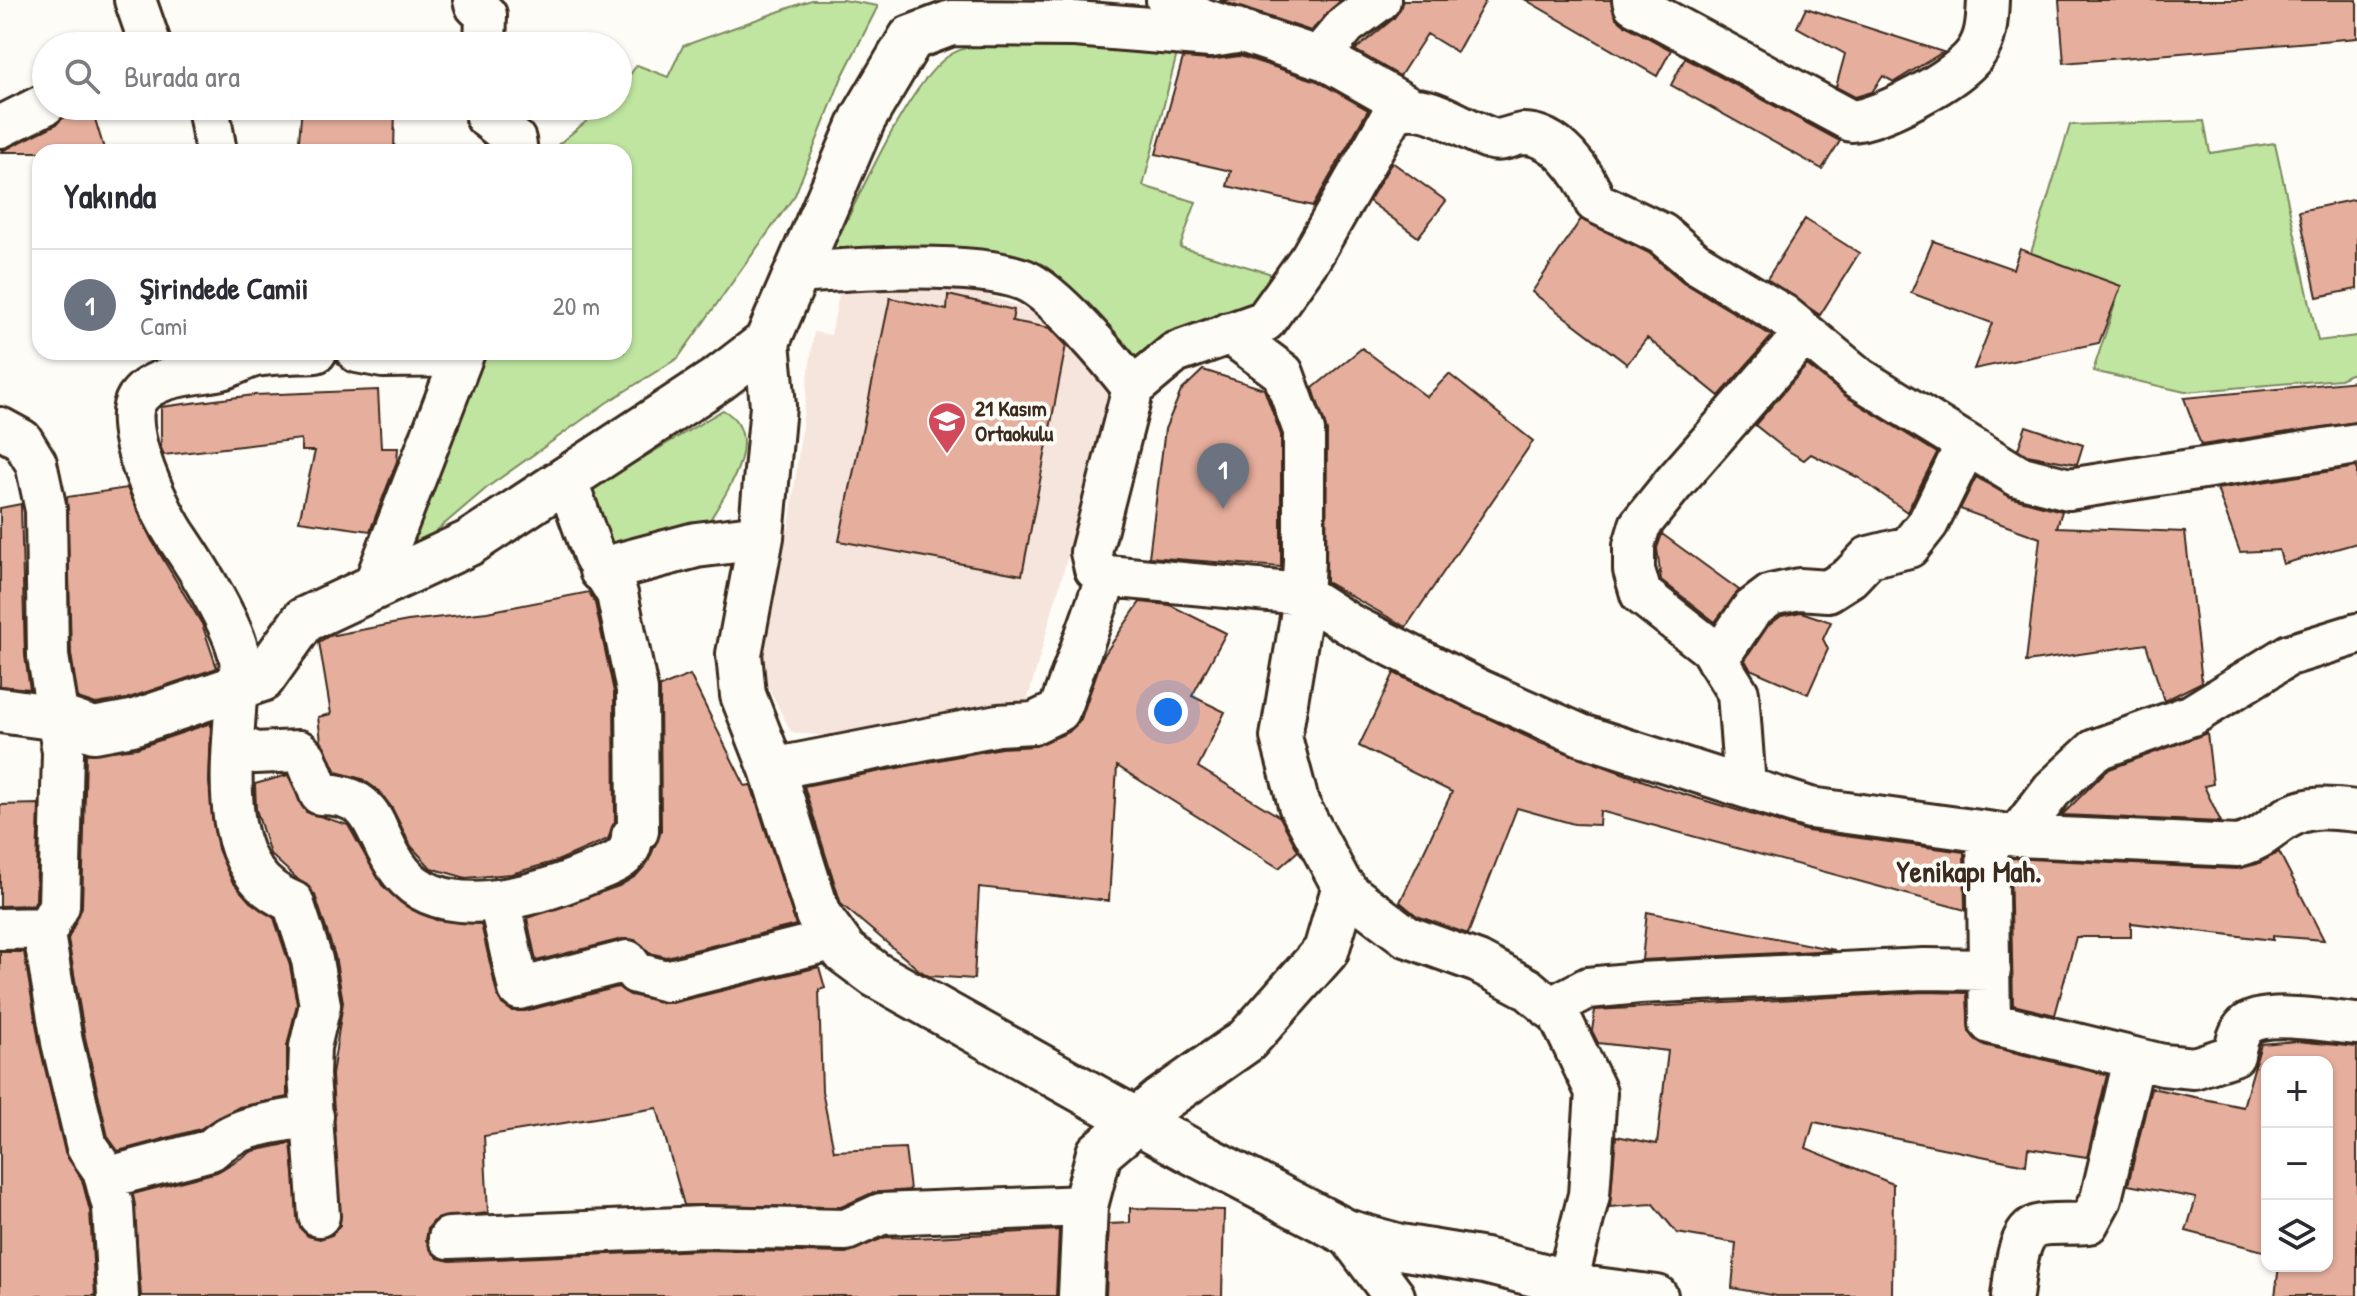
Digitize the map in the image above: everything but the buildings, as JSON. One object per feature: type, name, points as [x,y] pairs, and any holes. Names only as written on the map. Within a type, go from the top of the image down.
[{"type":"street","points":[[135,0],[146,32]]},
{"type":"street","points":[[474,0],[486,15],[485,32]]},
{"type":"street","points":[[1167,0],[1236,31],[1319,57],[1391,94],[1409,107],[1441,115],[1496,141],[1526,134],[1568,155],[1588,182],[1595,202],[1662,234],[1695,262],[1783,315],[1859,378],[2018,476],[2069,489],[2357,444]]},
{"type":"street","points":[[1319,57],[1346,25],[1380,0]]},
{"type":"street","points":[[1635,1],[1733,61],[1851,121],[1865,120],[1892,108],[1959,70],[1975,53],[1986,31],[1988,0]]},
{"type":"street","points":[[1236,31],[1199,35],[1075,24],[951,23],[923,32],[903,48],[863,119],[767,342],[773,406],[761,537],[739,654],[743,695],[772,769],[818,915],[845,952],[876,975],[1346,1232],[1400,1247],[1485,1261],[1574,1284],[1657,1296]]},
{"type":"street","points":[[1409,107],[1394,112],[1311,257],[1265,321],[1175,353],[1133,388],[1091,552],[1095,569],[1107,576],[1302,594],[1349,624],[1466,683],[1581,735],[1810,808],[2002,835],[2238,846],[2260,840],[2290,815],[2309,809],[2357,811]]},
{"type":"street","points":[[0,127],[32,111]]},
{"type":"street","points":[[210,120],[215,144]]},
{"type":"street","points":[[490,120],[515,140],[516,144]]},
{"type":"street","points":[[796,273],[949,269],[1024,280],[1108,356],[1133,388]]},
{"type":"street","points":[[1229,333],[1283,373],[1304,431],[1302,594],[1281,737],[1299,805],[1344,889],[1406,936],[1478,962],[1527,988],[1559,1015],[1596,1092],[1589,1195],[1574,1284]]},
{"type":"street","points":[[1745,787],[1738,693],[1710,648],[1641,594],[1634,570],[1634,545],[1640,525],[1673,484],[1805,333]]},
{"type":"street","points":[[0,710],[59,718],[94,730],[132,723],[262,679],[304,620],[469,543],[720,378],[767,342]]},
{"type":"street","points":[[237,360],[223,369],[166,379],[138,397],[132,414],[145,476],[165,521],[196,565],[233,639],[240,661],[232,813],[240,841],[253,870],[265,884],[276,895],[293,902],[312,960],[320,1005],[310,1047],[319,1216]]},
{"type":"street","points":[[373,588],[461,360]]},
{"type":"street","points":[[0,428],[22,440],[15,458],[36,463],[46,510],[48,656],[63,752],[59,906],[44,934],[62,1042],[87,1147],[105,1178],[113,1207],[118,1296]]},
{"type":"street","points":[[1717,660],[1751,610],[1771,595],[1799,589],[1828,591],[1850,577],[1869,557],[1909,547],[1928,523],[1966,445]]},
{"type":"street","points":[[234,743],[255,753],[299,751],[306,758],[320,794],[354,799],[368,812],[401,873],[429,892],[458,900],[499,900],[547,891],[624,859],[632,847],[632,836],[638,831],[637,690],[617,594],[602,570],[566,478]]},
{"type":"street","points":[[602,570],[696,545],[761,537]]},
{"type":"street","points":[[772,769],[998,725],[1034,723],[1059,711],[1107,576]]},
{"type":"street","points":[[2357,634],[2289,655],[2192,715],[2095,750],[2002,835],[1990,970],[1990,1023],[2085,1044],[2134,1060],[2194,1068],[2217,1061],[2234,1055],[2242,1029],[2260,1019],[2317,1019],[2357,1024]]},
{"type":"street","points":[[1081,1296],[1085,1206],[1099,1153],[1247,1040],[1326,951],[1344,889]]},
{"type":"street","points":[[499,900],[519,989],[627,961],[636,973],[666,981],[836,939]]},
{"type":"street","points":[[0,929],[48,928]]},
{"type":"street","points":[[1550,1008],[1588,988],[1639,983],[1924,969],[1990,970]]},
{"type":"street","points":[[2012,1296],[2023,1240],[2029,1230],[2038,1226],[2088,1223],[2101,1199],[2134,1060]]},
{"type":"street","points":[[105,1178],[211,1150],[224,1138],[258,1126],[313,1116]]},
{"type":"street","points":[[449,1238],[702,1227],[846,1230],[881,1214],[1085,1206]]},
{"type":"street","points":[[1346,1232],[1394,1296]]},
{"type":"shaded area","name":"21 Kasım Ortaokulu","points":[[953,283],[1018,306],[1073,331],[1116,383],[1025,709],[857,740],[791,732],[759,669],[770,527],[789,528],[814,332],[831,335],[840,290]]},
{"type":"green space","points":[[811,0],[843,0],[878,6],[842,77],[795,195],[678,358],[606,403],[489,486],[415,549],[396,554],[475,360],[632,360],[632,144],[559,144],[588,120],[632,120],[632,72],[637,65],[668,77],[683,46]]},
{"type":"green space","points":[[1006,44],[1179,46],[1143,186],[1196,202],[1180,247],[1269,273],[1271,277],[1248,309],[1139,361],[1045,282],[829,256],[898,120],[931,72],[947,57],[961,50]]},
{"type":"green space","points":[[2204,121],[2210,153],[2275,143],[2318,341],[2357,336],[2357,371],[2340,379],[2185,392],[2093,371],[2121,286],[2031,253],[2070,125]]},
{"type":"green space","points":[[723,410],[737,422],[742,436],[742,453],[729,488],[701,534],[599,553],[583,494]]},
{"type":"place","name":"21 Kasım Ortaokulu","points":[[947,455]]},
{"type":"place","name":"Şirindede Camii","points":[[1223,509]]},
{"type":"district","name":"Yenikapı Mah.","points":[[1969,871]]}]
